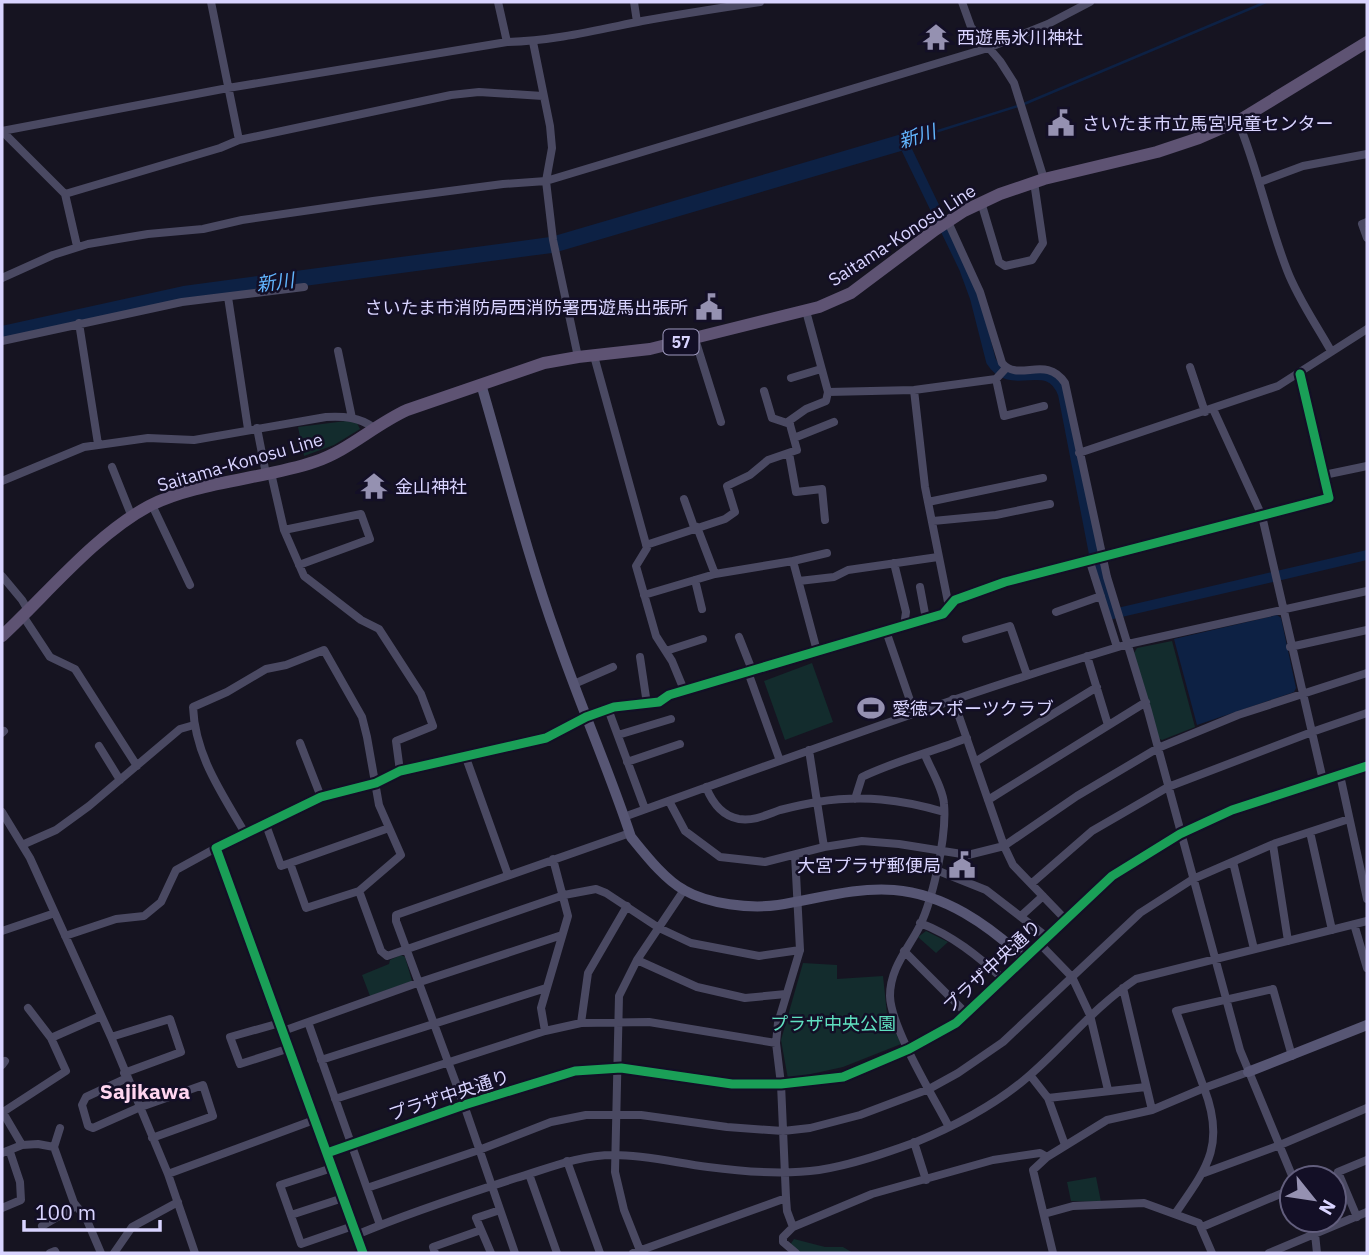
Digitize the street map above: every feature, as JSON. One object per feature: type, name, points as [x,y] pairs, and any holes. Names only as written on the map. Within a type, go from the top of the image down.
[{"type":"main road","name":"Saitama-Konosu Line","points":[[2,636],[97,544],[152,505],[177,495],[327,457],[407,410],[531,367],[578,357],[650,349],[806,311],[851,293],[948,222],[981,202],[1039,181],[1157,152],[1199,138],[1238,121],[1367,42]]},
{"type":"street","points":[[211,2],[239,140]]},
{"type":"street","points":[[498,2],[507,42]]},
{"type":"street","points":[[634,2],[637,22]]},
{"type":"street","points":[[2,131],[228,88],[507,42],[533,42],[590,33],[637,22],[760,2]]},
{"type":"street","points":[[962,2],[971,27],[1000,61],[1014,83],[1039,181],[1043,243],[1032,260],[1005,266],[999,262],[981,202]]},
{"type":"street","points":[[2,278],[77,246],[373,201],[546,181],[988,48],[1048,24],[1090,2]]},
{"type":"street","points":[[533,42],[550,126],[552,148],[546,181],[553,240],[578,357]]},
{"type":"street","points":[[65,194],[239,140],[451,95],[479,92],[543,96]]},
{"type":"street","points":[[1238,121],[1287,271],[1331,351]]},
{"type":"street","points":[[2,131],[65,194],[77,246]]},
{"type":"street","points":[[1260,182],[1303,166],[1367,154]]},
{"type":"street","points":[[948,222],[980,292],[998,354],[1006,368],[1014,371],[1051,369],[1062,378],[1067,390],[1102,556],[1146,702],[1240,1050],[1287,1164]]},
{"type":"street","points":[[1367,222],[1362,224],[1367,238]]},
{"type":"street","points":[[2,341],[182,302],[304,287]]},
{"type":"street","points":[[228,297],[253,429],[284,530],[304,576],[362,620],[379,629],[421,694],[433,726],[396,741],[400,771]]},
{"type":"street","points":[[646,545],[725,519],[735,512],[727,486],[750,475],[768,460],[797,450],[789,421],[806,409],[826,401],[828,392],[806,311]]},
{"type":"street","points":[[79,323],[98,444]]},
{"type":"street","points":[[1079,453],[1278,386],[1366,330],[1367,343]]},
{"type":"street","points":[[695,339],[720,422]]},
{"type":"street","points":[[338,351],[352,418]]},
{"type":"street","points":[[594,356],[647,548],[636,566],[656,636],[684,691]]},
{"type":"street","points":[[1190,367],[1262,516],[1290,647],[1323,780]]},
{"type":"street","points":[[828,392],[914,390],[996,379],[1006,368]]},
{"type":"street","points":[[791,378],[821,369]]},
{"type":"street","points":[[65,936],[116,919],[144,916],[161,902],[176,870],[321,797],[376,783],[400,771],[546,738],[608,709],[659,702],[669,695],[943,614],[955,600],[1005,582],[1329,498],[1300,374]]},
{"type":"street","points":[[996,379],[1004,416],[1044,406]]},
{"type":"street","points":[[481,384],[527,550],[574,684],[630,833],[649,859],[684,890],[727,905],[775,906],[838,892],[892,890],[914,893],[971,916],[1024,958]]},
{"type":"street","points":[[914,390],[925,487],[949,607]]},
{"type":"street","points":[[764,391],[772,418],[790,424]]},
{"type":"street","points":[[2,481],[84,447],[98,444],[158,438],[194,440],[326,417],[361,420],[374,428]]},
{"type":"street","points":[[794,438],[834,422]]},
{"type":"street","points":[[789,453],[796,492],[822,489],[825,520]]},
{"type":"street","points":[[112,467],[132,517]]},
{"type":"street","points":[[1324,475],[1367,467]]},
{"type":"street","points":[[928,502],[1043,478]]},
{"type":"street","points":[[684,499],[715,574]]},
{"type":"street","points":[[933,521],[996,515],[1050,504]]},
{"type":"street","points":[[152,505],[190,585]]},
{"type":"street","points":[[284,530],[361,514],[370,539],[299,565]]},
{"type":"street","points":[[644,595],[715,574],[827,553]]},
{"type":"street","points":[[799,581],[834,577],[848,570],[938,557]]},
{"type":"street","points":[[1089,559],[1117,647]]},
{"type":"street","points":[[793,561],[817,651]]},
{"type":"street","points":[[894,564],[906,612],[904,626]]},
{"type":"street","points":[[2,576],[22,600],[26,614],[50,657],[75,669],[137,766]]},
{"type":"street","points":[[695,580],[702,609]]},
{"type":"street","points":[[920,587],[926,619]]},
{"type":"street","points":[[624,817],[953,699],[985,684],[1027,675],[1128,644],[1367,591]]},
{"type":"street","points":[[1056,612],[1101,596]]},
{"type":"street","points":[[966,639],[1010,626],[1027,675]]},
{"type":"street","points":[[1290,647],[1367,630]]},
{"type":"street","points":[[886,631],[915,712]]},
{"type":"street","points":[[739,637],[780,761]]},
{"type":"street","points":[[666,652],[703,639]]},
{"type":"street","points":[[245,833],[210,774],[198,744],[193,706],[227,692],[266,669],[286,665],[324,650],[362,717],[379,805],[401,855],[359,891],[306,908],[290,863]]},
{"type":"street","points":[[1087,656],[1108,725]]},
{"type":"street","points":[[640,657],[647,704]]},
{"type":"street","points":[[574,684],[613,667]]},
{"type":"street","points":[[669,801],[685,831],[720,857],[765,862],[824,847],[862,841],[968,855],[1004,846],[1077,796],[1158,748],[1238,715],[1367,673]]},
{"type":"street","points":[[975,762],[1097,687]]},
{"type":"street","points":[[953,699],[1013,865],[1065,919]]},
{"type":"street","points":[[988,800],[1146,702]]},
{"type":"street","points":[[608,709],[645,809]]},
{"type":"street","points":[[1031,884],[1092,831],[1168,787],[1367,713]]},
{"type":"street","points":[[618,735],[671,719]]},
{"type":"street","points":[[22,845],[56,830],[180,729],[194,724]]},
{"type":"street","points":[[855,799],[862,777],[967,738]]},
{"type":"street","points":[[300,743],[321,797]]},
{"type":"street","points":[[627,762],[680,744]]},
{"type":"street","points":[[99,746],[120,780]]},
{"type":"street","points":[[809,750],[824,847]]},
{"type":"street","points":[[466,755],[508,875]]},
{"type":"street","points":[[925,755],[944,802],[941,851],[920,923],[892,975],[890,998],[898,1028],[948,1127]]},
{"type":"street","name":"プラザ中央通り","points":[[327,1153],[575,1070],[617,1068],[732,1084],[781,1084],[843,1077],[909,1049],[956,1023],[1112,876],[1180,834],[1232,810],[1367,766]]},
{"type":"street","points":[[1340,775],[1367,899]]},
{"type":"street","points":[[706,787],[711,800],[722,811],[737,819],[758,819],[817,802],[855,799],[906,801],[944,812]]},
{"type":"street","points":[[2,812],[22,845],[55,913],[111,1037],[138,1108],[168,1174],[195,1253]]},
{"type":"street","points":[[368,1188],[480,1150],[551,1122],[586,1115],[641,1115],[727,1127],[783,1131],[810,1128],[860,1115],[929,1089],[1003,1042],[1140,913],[1193,879],[1273,845],[1349,819]]},
{"type":"street","points":[[266,825],[281,866],[389,828]]},
{"type":"street","points":[[1310,832],[1332,930]]},
{"type":"street","points":[[515,1253],[396,915],[630,833]]},
{"type":"street","points":[[1273,845],[1288,941]]},
{"type":"street","points":[[216,848],[363,1253]]},
{"type":"street","points":[[793,1227],[787,1211],[781,1084],[776,1043],[778,1023],[800,950],[795,855]]},
{"type":"street","points":[[545,1031],[541,1007],[568,916],[553,859]]},
{"type":"street","points":[[1233,862],[1254,950]]},
{"type":"street","points":[[936,870],[986,890],[1021,916],[1072,977],[1090,1015],[1108,1090]]},
{"type":"street","points":[[359,891],[381,951],[387,956],[564,895],[596,889],[659,928],[691,943],[758,956],[800,950]]},
{"type":"street","points":[[684,890],[637,960],[619,996],[614,1155],[624,1210],[639,1252],[786,1198]]},
{"type":"street","points":[[1021,916],[1043,896]]},
{"type":"street","points":[[580,1023],[588,973],[627,906]]},
{"type":"street","points":[[2,931],[55,913]]},
{"type":"street","points":[[332,1168],[280,1185],[301,1244],[380,1225],[567,1161],[614,1155],[735,1170],[784,1172],[819,1170],[850,1163],[914,1142],[948,1127],[1004,1094],[1030,1075],[1090,1015],[1136,979],[1367,921]]},
{"type":"street","points":[[920,923],[955,940],[1003,979]]},
{"type":"street","points":[[1354,924],[1367,968]]},
{"type":"street","points":[[290,1048],[240,1064],[230,1037],[308,1022],[562,935]]},
{"type":"street","points":[[904,951],[966,1013]]},
{"type":"street","points":[[637,960],[697,988],[745,998],[786,994]]},
{"type":"street","points":[[321,1060],[546,988]]},
{"type":"street","points":[[1123,988],[1153,1110]]},
{"type":"street","points":[[1175,1214],[1204,1172],[1214,1135],[1213,1111],[1177,1011],[1273,989],[1292,1056]]},
{"type":"street","points":[[22,1145],[2,1111],[66,1071],[51,1038],[28,1008]]},
{"type":"street","points":[[51,1038],[101,1016]]},
{"type":"street","points":[[111,1037],[170,1019],[181,1052],[125,1076],[86,1097],[82,1105],[88,1126],[93,1128],[138,1108],[203,1085],[213,1115],[152,1138]]},
{"type":"street","points":[[308,1022],[380,1225]]},
{"type":"street","points":[[335,1099],[545,1031],[580,1023],[649,1022],[776,1043]]},
{"type":"street","points":[[1053,1253],[1033,1170],[1047,1157],[1107,1120],[1153,1110],[1367,1025]]},
{"type":"street","points":[[1030,1075],[1048,1098],[1065,1145]]},
{"type":"street","points":[[1048,1098],[1146,1087]]},
{"type":"street","points":[[1204,1172],[1280,1145],[1367,1108]]},
{"type":"street","points":[[168,1174],[314,1120]]},
{"type":"street","points":[[60,1128],[54,1147],[76,1206],[86,1218],[101,1253]]},
{"type":"street","points":[[914,1142],[926,1180]]},
{"type":"street","points":[[2,1208],[21,1200],[20,1182],[6,1153],[22,1145],[54,1147]]},
{"type":"street","points":[[796,1253],[783,1242],[783,1237],[793,1227],[872,1194],[993,1160],[1040,1153],[1047,1157]]},
{"type":"street","points":[[1357,1217],[1338,1172],[1367,1160]]},
{"type":"street","points":[[567,1161],[600,1253]]},
{"type":"street","points":[[529,1174],[557,1253]]},
{"type":"street","points":[[1202,1227],[1278,1195]]},
{"type":"street","points":[[291,1215],[343,1198]]},
{"type":"street","points":[[118,1251],[132,1227],[178,1202]]},
{"type":"street","points":[[1044,1214],[1073,1206],[1144,1203],[1199,1223],[1212,1253]]},
{"type":"street","points":[[42,1226],[76,1206]]},
{"type":"street","points":[[491,1253],[476,1218],[500,1210]]},
{"type":"street","points":[[1348,1221],[1367,1212]]},
{"type":"street","points":[[435,1253],[433,1247],[481,1230]]},
{"type":"street","points":[[1269,1253],[1315,1234],[1317,1253]]},
{"type":"street","points":[[50,1253],[56,1253]]},
{"type":"green space","points":[[346,421],[357,423],[360,429],[334,445],[304,456],[298,427]]},
{"type":"green space","points":[[1172,641],[1195,727],[1162,740],[1158,738],[1134,653],[1137,648]]},
{"type":"green space","points":[[812,663],[833,722],[785,740],[764,681]]},
{"type":"green space","points":[[926,931],[948,942],[936,953],[918,937]]},
{"type":"green space","points":[[401,955],[405,957],[412,981],[370,996],[362,975],[389,964],[390,960]]},
{"type":"green space","name":"プラザ中央公園","points":[[803,963],[837,965],[837,979],[883,976],[887,1014],[901,1044],[843,1067],[788,1079],[781,1040]]},
{"type":"green space","points":[[1096,1177],[1101,1202],[1071,1201],[1067,1182]]},
{"type":"green space","points":[[794,1239],[825,1247],[843,1247],[853,1253],[800,1253],[790,1245]]},
{"type":"water","points":[[1277,615],[1281,618],[1296,688],[1294,692],[1197,725],[1174,639]]},
{"type":"waterway","name":"新川","points":[[1024,104],[1266,2]]},
{"type":"waterway","name":"新川","points":[[903,142],[1018,106]]},
{"type":"waterway","points":[[903,142],[964,268],[975,298],[991,361],[1000,371],[1009,375],[1048,377],[1056,382],[1063,394],[1095,559],[1113,614],[1367,555]]},
{"type":"waterway","name":"新川","points":[[559,243],[903,142]]},
{"type":"waterway","name":"新川","points":[[2,334],[184,294],[551,245]]},
{"type":"cycle path","points":[[363,1253],[216,848],[321,797],[376,783],[400,771],[546,738],[586,717],[614,707],[659,702],[669,695],[943,614],[955,600],[1005,582],[1329,498],[1300,374]]},
{"type":"cycle path","points":[[327,1153],[464,1105],[575,1071],[621,1068],[732,1084],[781,1084],[843,1077],[909,1049],[956,1023],[1112,876],[1180,834],[1232,810],[1367,766]]},
{"type":"place","name":"西遊馬氷川神社","points":[[936,37]]},
{"type":"place","name":"さいたま市立馬宮児童センター","points":[[1061,123]]},
{"type":"place","name":"さいたま市消防局西消防署西遊馬出張所","points":[[709,307]]},
{"type":"place","name":"金山神社","points":[[374,486]]},
{"type":"place","name":"愛徳スポーツクラブ","points":[[871,708]]},
{"type":"place","name":"大宮プラザ郵便局","points":[[962,865]]},
{"type":"district","name":"Sajikawa","points":[[145,1091]]}]
